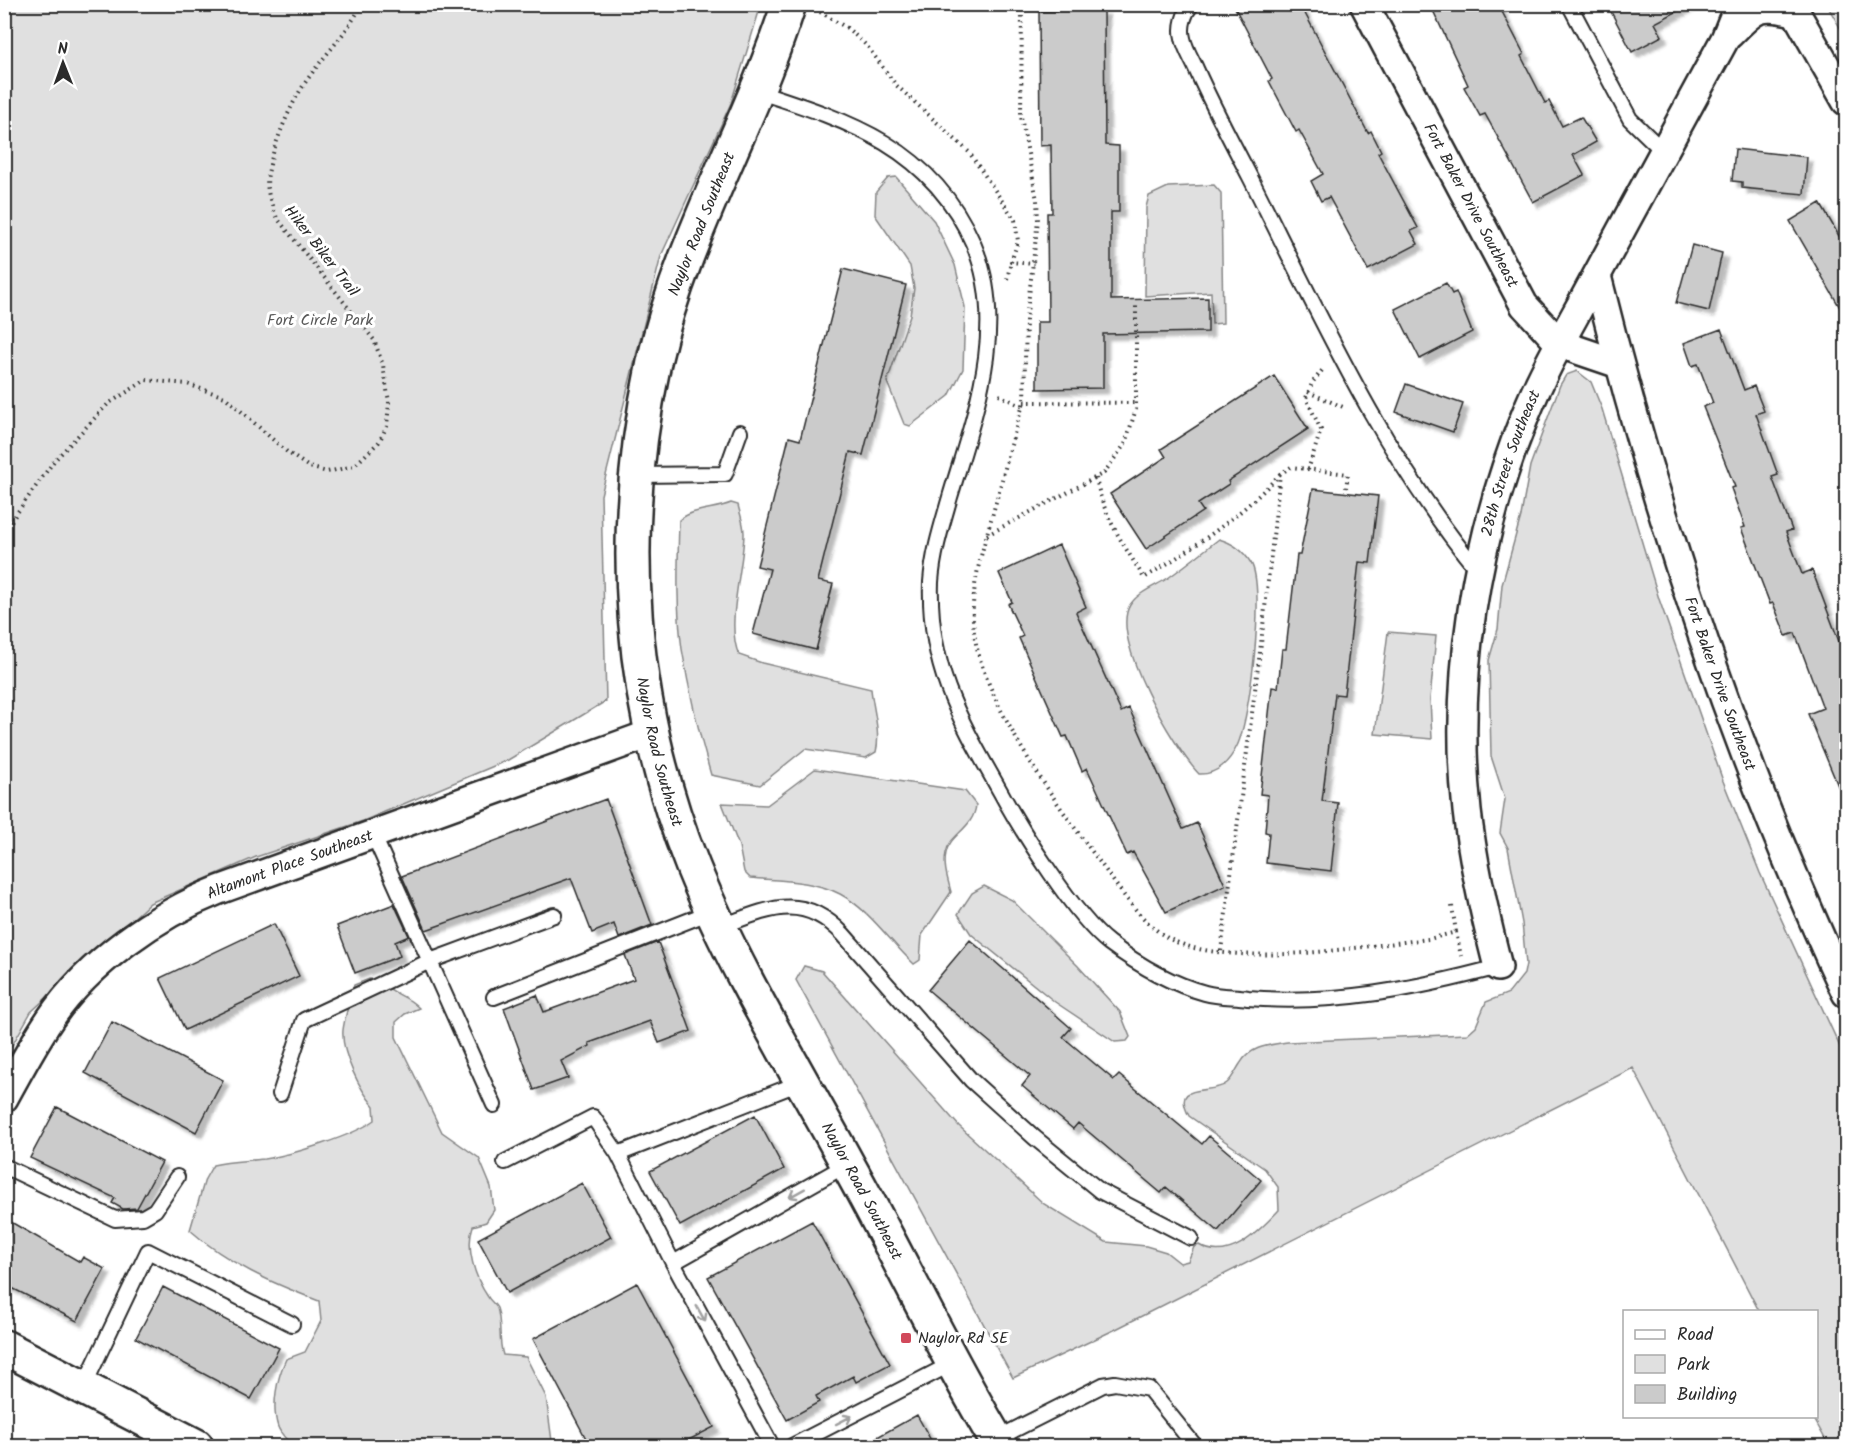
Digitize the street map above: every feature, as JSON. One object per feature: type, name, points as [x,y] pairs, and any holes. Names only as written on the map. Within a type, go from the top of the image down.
[{"type":"street","name":"Fort Baker Drive Southeast","points":[[1364,4],[1524,305],[1560,344],[1619,364]]},
{"type":"street","name":"28th Street Southeast","points":[[1498,967],[1475,865],[1464,770],[1466,666],[1479,572],[1505,469],[1525,415],[1560,344],[1725,39],[1739,4]]},
{"type":"street","points":[[1725,39],[1753,11],[1771,6],[1793,8],[1843,88]]},
{"type":"street","name":"Naylor Road Southeast","points":[[804,8],[757,91],[694,236],[672,296],[647,399],[636,475],[632,550],[638,652],[650,734],[685,845],[716,919],[998,1443]]},
{"type":"street","name":"Fort Baker Drive Southeast","points":[[1597,276],[1656,496],[1716,679],[1789,863],[1846,993]]},
{"type":"street","name":"Altamont Place Southeast","points":[[4,1098],[32,1046],[58,1008],[89,975],[147,927],[194,900],[650,734]]},
{"type":"street","points":[[4,1347],[196,1446]]},
{"type":"lane","points":[[1192,4],[1183,20],[1183,38],[1206,92],[1339,352],[1447,533],[1479,572]]},
{"type":"lane","points":[[1569,4],[1630,118],[1664,152]]},
{"type":"lane","points":[[757,91],[873,134],[916,163],[949,199],[974,245],[986,289],[988,335],[977,402],[937,544],[931,579],[932,618],[939,666],[956,712],[1006,803],[1072,902],[1107,942],[1157,974],[1206,994],[1271,999],[1344,997],[1432,985],[1498,967]]},
{"type":"lane","points":[[636,475],[725,474],[740,432]]},
{"type":"lane","points":[[373,834],[494,1105]]},
{"type":"lane","points":[[494,997],[716,919],[773,907],[794,906],[820,914],[843,934],[971,1080],[1035,1137],[1100,1191],[1191,1238]]},
{"type":"lane","points":[[280,1094],[304,1020],[430,961],[554,915]]},
{"type":"lane","points":[[618,1154],[802,1082]]},
{"type":"lane","points":[[505,1161],[593,1117],[618,1154],[673,1263],[772,1446]]},
{"type":"lane","points":[[673,1263],[848,1164]]},
{"type":"lane","points":[[4,1166],[115,1219],[143,1217],[155,1210],[177,1177]]},
{"type":"lane","points":[[83,1388],[148,1251],[292,1324]]},
{"type":"lane","points":[[792,1446],[954,1363]]},
{"type":"lane","points":[[998,1443],[1103,1384],[1115,1383],[1149,1389],[1195,1446]]},
{"type":"path","name":"Hiker Biker Trail","points":[[4,531],[54,461],[108,404],[146,380],[187,384],[225,397],[287,452],[309,467],[327,472],[354,466],[379,442],[387,426],[389,402],[383,365],[374,340],[277,218],[269,198],[268,175],[290,110],[305,83],[352,25],[362,4]]},
{"type":"path","points":[[1022,4],[1021,117],[1037,200],[1038,220],[1026,321],[1024,402],[976,578],[974,632],[991,687],[1023,747],[1063,811],[1117,886],[1146,919],[1168,938],[1193,948],[1268,954],[1429,939],[1456,932],[1465,976]]},
{"type":"path","points":[[804,8],[847,28],[867,46],[896,85],[969,152],[1014,220],[1018,241],[1011,262],[1034,264]]},
{"type":"path","points":[[987,535],[1104,473],[1125,444],[1136,403],[1136,302]]},
{"type":"path","points":[[1308,470],[1321,430],[1306,398],[1317,375],[1339,352]]},
{"type":"path","points":[[1024,402],[1136,403]]},
{"type":"path","points":[[1096,478],[1100,498],[1110,523],[1144,578],[1211,537],[1250,506],[1280,474],[1291,467],[1348,474],[1346,488]]},
{"type":"path","points":[[1221,951],[1261,644],[1280,474]]},
{"type":"green space","name":"Fort Circle Park","points":[[4,5],[761,5],[731,103],[661,256],[601,495],[606,701],[508,760],[363,821],[256,857],[150,903],[31,1012],[5,1058]]},
{"type":"green space","points":[[1827,5],[1846,5],[1846,38]]},
{"type":"green space","points":[[896,177],[934,221],[955,265],[965,307],[963,369],[949,396],[910,426],[904,424],[887,382],[910,315],[914,288],[910,266],[875,215],[876,192],[888,178]]},
{"type":"green space","points":[[1214,185],[1221,193],[1223,323],[1212,324],[1211,292],[1145,296],[1146,207],[1149,196],[1168,187]]},
{"type":"green space","points":[[1577,371],[1591,382],[1602,409],[1659,599],[1723,781],[1760,873],[1846,1060],[1846,1446],[1829,1446],[1814,1418],[1818,1418],[1818,1310],[1758,1310],[1633,1068],[1114,1330],[1013,1378],[796,980],[804,966],[822,971],[959,1126],[1044,1204],[1106,1242],[1146,1246],[1166,1252],[1180,1263],[1188,1261],[1194,1247],[1199,1245],[1210,1250],[1232,1248],[1253,1235],[1279,1210],[1278,1187],[1265,1169],[1189,1116],[1185,1097],[1189,1093],[1220,1087],[1227,1083],[1249,1053],[1267,1046],[1288,1042],[1467,1034],[1476,1026],[1486,1002],[1509,993],[1524,974],[1526,964],[1522,923],[1508,848],[1500,833],[1505,799],[1491,756],[1489,660],[1498,629],[1502,585],[1521,516],[1530,466],[1560,385],[1566,375]]},
{"type":"green space","points":[[731,503],[738,505],[744,530],[734,612],[735,643],[739,655],[762,663],[871,689],[877,745],[876,752],[866,758],[805,749],[760,785],[711,775],[702,744],[682,649],[678,601],[679,520],[691,513]]},
{"type":"green space","points":[[1219,539],[1245,554],[1251,563],[1255,577],[1257,625],[1247,710],[1237,746],[1231,757],[1217,770],[1199,774],[1175,741],[1147,692],[1128,642],[1126,621],[1133,600],[1168,578]]},
{"type":"green space","points":[[1388,632],[1436,636],[1430,699],[1432,739],[1375,734]]},
{"type":"green space","points":[[815,769],[965,791],[976,805],[971,820],[948,847],[945,863],[951,892],[922,935],[920,960],[914,964],[870,917],[840,894],[808,884],[750,878],[744,872],[739,846],[722,803],[767,805]]},
{"type":"green space","points":[[984,886],[1012,900],[1078,966],[1120,1012],[1130,1037],[1127,1041],[1115,1042],[1055,1002],[971,934],[958,914],[972,893]]},
{"type":"green space","points":[[369,979],[382,981],[391,990],[419,1008],[405,1014],[396,1022],[396,1037],[442,1132],[479,1158],[491,1187],[494,1210],[486,1222],[473,1226],[471,1235],[470,1244],[475,1272],[483,1289],[497,1308],[503,1355],[526,1357],[546,1397],[552,1441],[565,1446],[292,1446],[278,1427],[275,1410],[276,1392],[286,1359],[305,1352],[321,1321],[319,1301],[251,1272],[220,1253],[190,1230],[205,1179],[213,1165],[264,1159],[290,1153],[338,1138],[375,1120],[374,1106],[353,1071],[343,1039],[345,1019],[354,985]]},
{"type":"building","points":[[1233,4],[1300,4],[1368,133],[1371,131],[1381,151],[1378,153],[1418,228],[1411,231],[1418,244],[1368,270],[1329,197],[1321,201],[1311,181],[1323,174],[1299,130],[1296,132],[1269,81],[1272,79]]},
{"type":"building","points":[[1430,4],[1498,4],[1524,54],[1521,56],[1545,103],[1549,101],[1562,126],[1581,117],[1596,142],[1573,155],[1584,175],[1533,202],[1485,114],[1480,116],[1464,87],[1468,85]]},
{"type":"building","points":[[1607,4],[1691,4],[1655,23],[1662,36],[1632,52]]},
{"type":"building","points":[[1104,10],[1105,145],[1119,146],[1119,212],[1111,212],[1111,300],[1208,298],[1208,332],[1103,334],[1103,388],[1037,389],[1037,322],[1048,322],[1047,213],[1052,213],[1051,145],[1040,146],[1039,11]]},
{"type":"building","points":[[1735,149],[1807,157],[1804,194],[1742,188],[1742,182],[1732,181]]},
{"type":"building","points":[[1820,203],[1846,248],[1846,318],[1790,221]]},
{"type":"building","points":[[1692,245],[1722,253],[1709,311],[1676,303]]},
{"type":"building","points":[[843,269],[906,285],[863,455],[850,452],[818,581],[833,584],[816,650],[753,634],[770,569],[757,566],[789,437],[800,440]]},
{"type":"building","points":[[1446,283],[1452,294],[1456,292],[1472,332],[1420,359],[1395,309]]},
{"type":"building","points":[[1721,329],[1744,390],[1754,386],[1764,411],[1756,414],[1778,475],[1772,477],[1792,530],[1786,532],[1802,574],[1812,570],[1846,660],[1846,683],[1839,686],[1844,699],[1846,698],[1846,805],[1808,714],[1823,708],[1795,633],[1786,636],[1773,603],[1770,604],[1741,528],[1745,527],[1731,488],[1735,487],[1703,407],[1713,403],[1698,364],[1692,366],[1684,343]]},
{"type":"building","points":[[1274,376],[1308,429],[1228,481],[1229,484],[1198,504],[1203,511],[1146,549],[1110,494],[1166,457],[1161,449]]},
{"type":"building","points":[[1406,384],[1463,404],[1453,432],[1396,412]]},
{"type":"building","points":[[1313,489],[1378,496],[1370,563],[1359,562],[1344,695],[1335,694],[1322,801],[1338,803],[1331,871],[1266,863],[1269,833],[1265,832],[1268,795],[1260,794],[1272,687],[1278,688],[1282,649],[1286,649],[1297,555],[1300,555]]},
{"type":"building","points":[[1059,545],[1086,607],[1076,612],[1121,712],[1129,708],[1183,829],[1197,823],[1225,885],[1166,912],[1133,852],[1127,855],[1087,768],[1082,771],[1067,736],[1063,737],[1019,638],[1023,636],[1008,604],[1012,602],[999,573]]},
{"type":"building","points":[[606,799],[652,925],[619,938],[614,924],[592,933],[571,878],[426,930],[402,876]]},
{"type":"building","points":[[394,904],[409,936],[395,942],[400,956],[355,973],[337,926]]},
{"type":"building","points":[[274,924],[299,976],[185,1030],[160,978]]},
{"type":"building","points":[[970,940],[1071,1028],[1063,1037],[1114,1080],[1119,1075],[1202,1144],[1209,1136],[1261,1180],[1218,1231],[1166,1187],[1161,1193],[1078,1123],[1073,1129],[1022,1086],[1030,1076],[928,990]]},
{"type":"building","points":[[658,942],[691,1031],[659,1043],[650,1021],[589,1043],[590,1046],[561,1061],[568,1078],[534,1090],[504,1008],[537,995],[544,1012],[634,979],[625,955]]},
{"type":"building","points":[[112,1022],[223,1080],[196,1132],[85,1073]]},
{"type":"building","points":[[57,1107],[162,1162],[137,1208],[123,1209],[112,1203],[115,1198],[30,1158]]},
{"type":"building","points":[[755,1115],[784,1169],[680,1226],[650,1171]]},
{"type":"building","points":[[582,1183],[611,1237],[507,1293],[478,1239]]},
{"type":"building","points":[[4,1218],[80,1262],[83,1257],[105,1269],[77,1321],[4,1284]]},
{"type":"building","points":[[812,1221],[890,1364],[856,1382],[853,1376],[816,1396],[819,1402],[787,1420],[708,1277]]},
{"type":"building","points":[[637,1283],[714,1427],[677,1446],[590,1446],[533,1339]]},
{"type":"building","points":[[163,1287],[279,1348],[251,1399],[136,1338]]},
{"type":"building","points":[[917,1415],[934,1446],[861,1446]]},
{"type":"place","name":"Naylor Rd SE","points":[[906,1338]]}]
